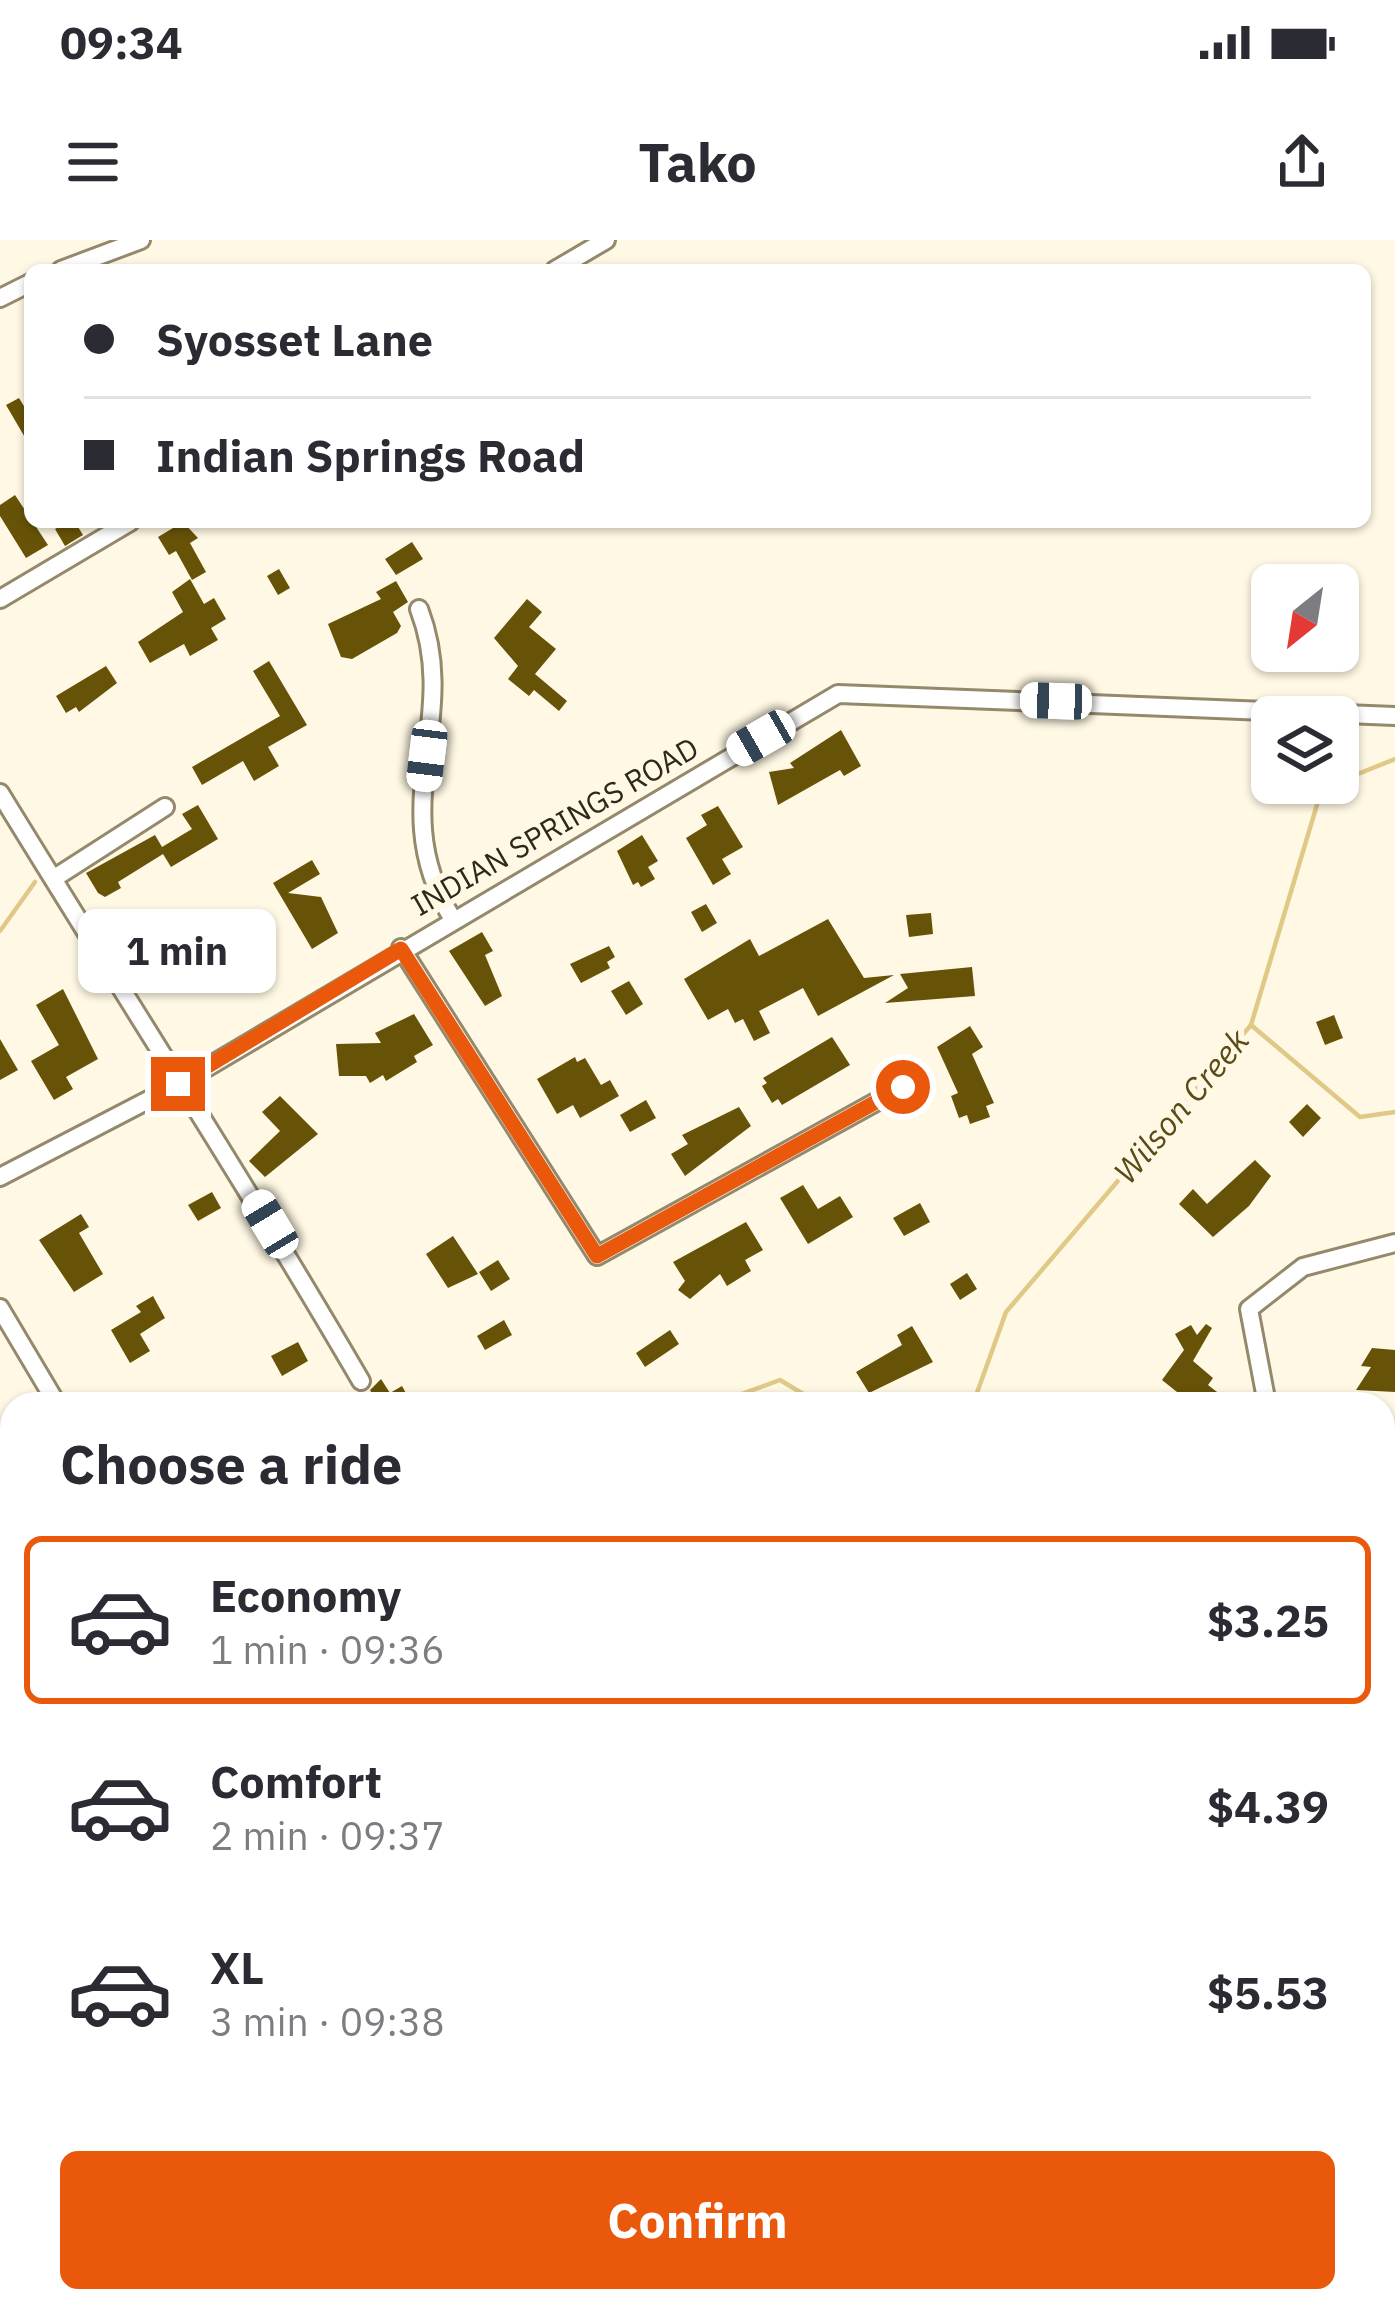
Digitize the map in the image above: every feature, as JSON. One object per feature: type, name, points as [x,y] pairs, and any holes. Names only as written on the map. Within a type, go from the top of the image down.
[{"type":"street","points":[[77,264],[141,240]]},
{"type":"street","points":[[565,264],[606,240]]},
{"type":"street","points":[[0,599],[120,528]]},
{"type":"street","points":[[419,609],[434,668],[419,832],[436,891],[452,918]]},
{"type":"street","name":"INDIAN SPRINGS ROAD","points":[[0,1177],[178,1084],[838,694],[1395,716]]},
{"type":"street","points":[[0,793],[178,1084],[224,1146],[362,1381]]},
{"type":"street","points":[[52,879],[165,807]]},
{"type":"street","points":[[401,949],[597,1256],[903,1087]]},
{"type":"street","points":[[1265,1392],[1249,1309],[1303,1267],[1395,1243]]},
{"type":"street","points":[[0,1307],[50,1392]]},
{"type":"building","points":[[19,398],[24,406],[24,436],[6,405]]},
{"type":"building","points":[[15,495],[24,509],[24,528],[37,528],[48,545],[26,558],[0,516],[0,505]]},
{"type":"building","points":[[79,528],[83,535],[65,546],[55,529]]},
{"type":"building","points":[[173,528],[189,528],[198,538],[190,543],[206,572],[192,580],[176,551],[169,555],[158,537]]},
{"type":"building","points":[[412,542],[423,559],[396,575],[385,559]]},
{"type":"building","points":[[279,569],[290,588],[278,595],[267,576]]},
{"type":"building","points":[[190,579],[204,604],[214,598],[226,619],[211,628],[218,640],[190,656],[184,644],[150,663],[138,642],[183,612],[172,592]]},
{"type":"building","points":[[396,581],[408,602],[393,612],[401,626],[397,633],[352,659],[341,657],[328,624],[381,599],[376,592]]},
{"type":"building","points":[[527,599],[542,612],[529,627],[556,649],[535,674],[567,701],[559,711],[534,690],[529,696],[508,679],[518,666],[494,638]]},
{"type":"building","points":[[269,661],[307,725],[268,747],[279,766],[254,781],[243,761],[202,785],[192,767],[280,716],[253,671]]},
{"type":"building","points":[[106,666],[117,683],[79,712],[76,707],[66,713],[56,696]]},
{"type":"building","points":[[841,730],[861,766],[844,776],[840,770],[778,805],[769,772],[794,768],[790,763]]},
{"type":"building","points":[[198,805],[218,839],[171,867],[163,854],[118,882],[121,888],[105,897],[98,893],[86,873],[155,835],[162,847],[192,829],[182,814]]},
{"type":"building","points":[[718,806],[743,847],[722,859],[731,874],[713,885],[686,838],[707,825],[701,815]]},
{"type":"building","points":[[642,835],[658,861],[648,867],[655,879],[641,887],[638,882],[633,885],[617,851]]},
{"type":"building","points":[[312,860],[320,874],[288,893],[321,897],[338,933],[312,949],[273,883]]},
{"type":"building","points":[[706,904],[717,923],[702,932],[691,912]]},
{"type":"building","points":[[931,913],[933,934],[909,937],[906,915]]},
{"type":"building","points":[[828,919],[864,978],[894,975],[818,1016],[803,988],[759,1011],[770,1033],[754,1041],[743,1019],[735,1023],[728,1009],[708,1020],[684,979],[750,939],[759,956]]},
{"type":"building","points":[[482,932],[493,951],[485,955],[502,996],[485,1006],[449,951]]},
{"type":"building","points":[[197,941],[208,960],[173,981],[162,962]]},
{"type":"building","points":[[609,946],[615,957],[607,962],[610,968],[581,983],[570,964]]},
{"type":"building","points":[[972,967],[975,996],[885,1003],[908,988],[900,974]]},
{"type":"building","points":[[629,981],[643,1004],[626,1015],[611,991]]},
{"type":"building","points":[[63,989],[98,1059],[66,1077],[73,1089],[54,1100],[31,1061],[59,1045],[36,1005]]},
{"type":"building","points":[[414,1014],[433,1045],[414,1056],[417,1062],[386,1081],[383,1075],[370,1083],[366,1076],[339,1076],[336,1044],[381,1043],[375,1033]]},
{"type":"building","points":[[1334,1015],[1343,1038],[1325,1045],[1316,1022]]},
{"type":"building","points":[[970,1026],[983,1047],[972,1054],[994,1103],[986,1106],[990,1117],[970,1124],[967,1115],[959,1118],[951,1096],[958,1093],[937,1047]]},
{"type":"building","points":[[832,1037],[850,1065],[782,1105],[778,1099],[772,1103],[762,1086],[767,1083],[763,1078]]},
{"type":"building","points":[[0,1039],[18,1070],[0,1080]]},
{"type":"building","points":[[575,1057],[577,1062],[585,1058],[601,1085],[610,1080],[619,1096],[580,1118],[573,1105],[557,1114],[537,1079]]},
{"type":"building","points":[[280,1096],[318,1134],[265,1177],[249,1161],[280,1131],[262,1112]]},
{"type":"building","points":[[646,1100],[656,1118],[630,1132],[620,1115]]},
{"type":"building","points":[[1307,1104],[1321,1118],[1303,1137],[1289,1122]]},
{"type":"building","points":[[739,1107],[751,1126],[685,1176],[671,1154],[688,1144],[682,1135]]},
{"type":"building","points":[[1255,1160],[1271,1176],[1249,1206],[1213,1237],[1179,1204],[1193,1189],[1207,1204]]},
{"type":"building","points":[[803,1185],[818,1209],[840,1196],[853,1217],[808,1244],[780,1198]]},
{"type":"building","points":[[212,1192],[221,1208],[198,1221],[188,1205]]},
{"type":"building","points":[[920,1203],[930,1222],[904,1236],[893,1218]]},
{"type":"building","points":[[81,1214],[89,1227],[79,1233],[103,1274],[74,1292],[39,1240]]},
{"type":"building","points":[[746,1222],[763,1250],[745,1260],[751,1271],[727,1286],[720,1274],[690,1299],[678,1290],[685,1281],[673,1262]]},
{"type":"building","points":[[453,1236],[478,1274],[448,1288],[426,1254]]},
{"type":"building","points":[[498,1260],[510,1279],[491,1291],[479,1272]]},
{"type":"building","points":[[967,1273],[977,1289],[960,1300],[950,1284]]},
{"type":"building","points":[[153,1296],[165,1318],[140,1334],[150,1351],[130,1363],[111,1330],[141,1312],[136,1306]]},
{"type":"building","points":[[504,1320],[512,1335],[485,1350],[477,1336]]},
{"type":"building","points":[[1206,1324],[1212,1328],[1193,1361],[1213,1378],[1208,1385],[1217,1392],[1177,1392],[1162,1380],[1184,1350],[1175,1334],[1191,1325],[1197,1335]]},
{"type":"building","points":[[912,1326],[933,1362],[868,1392],[856,1372],[902,1345],[897,1335]]},
{"type":"building","points":[[670,1330],[679,1344],[645,1367],[636,1353]]},
{"type":"building","points":[[298,1342],[308,1361],[282,1376],[271,1356]]},
{"type":"building","points":[[1372,1348],[1395,1350],[1395,1392],[1356,1390],[1371,1367],[1361,1366]]},
{"type":"building","points":[[381,1379],[389,1392],[371,1392]]},
{"type":"waterway","name":"Wilson Creek","points":[[1359,774],[1395,759]]},
{"type":"waterway","name":"Wilson Creek","points":[[977,1392],[1006,1312],[1251,1025],[1317,804]]},
{"type":"waterway","points":[[0,931],[35,882]]},
{"type":"waterway","points":[[1251,1025],[1360,1117],[1395,1112]]},
{"type":"waterway","name":"Wilson Creek","points":[[747,1392],[780,1380],[800,1392]]},
{"type":"route","points":[[178,1084],[401,949],[597,1256],[903,1087]]}]
